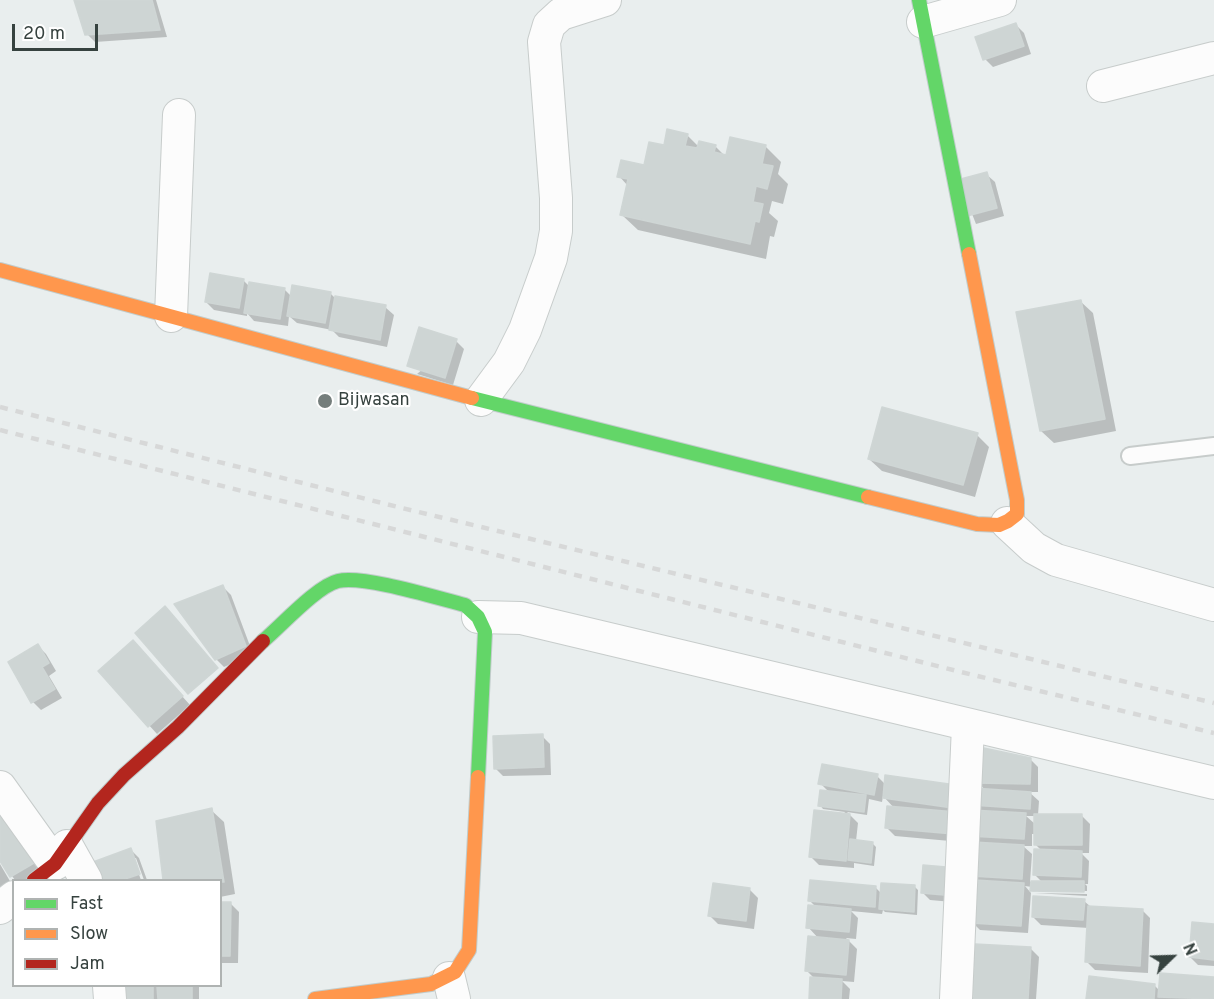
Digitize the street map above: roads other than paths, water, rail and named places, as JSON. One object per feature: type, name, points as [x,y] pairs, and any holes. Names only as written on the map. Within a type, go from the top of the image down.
[{"type":"street","points":[[481,400],[509,362],[514,351],[541,290],[551,258],[556,231],[556,198],[544,42],[549,25],[561,14],[606,0]]},
{"type":"street","points":[[0,270],[481,400],[976,524],[995,526],[1007,523],[1017,514],[1017,500],[921,11],[1000,0]]},
{"type":"street","points":[[1103,86],[1214,58]]},
{"type":"street","points":[[171,316],[179,115]]},
{"type":"street","points":[[1007,523],[1034,548],[1056,560],[1214,606]]},
{"type":"street","points":[[52,863],[98,803],[124,775],[178,727],[255,649],[319,591],[338,580],[361,580],[465,605],[478,617],[485,632],[469,950],[452,988],[431,984],[315,999]]},
{"type":"street","points":[[478,617],[521,618],[1214,783]]},
{"type":"street","points":[[956,999],[968,726]]},
{"type":"street","points":[[0,787],[52,863],[84,879]]},
{"type":"street","points":[[0,908],[12,899]]},
{"type":"lane","points":[[1130,456],[1214,446]]},
{"type":"railway","points":[[0,407],[402,508],[1214,703]]},
{"type":"railway","points":[[0,430],[961,672],[1214,733]]},
{"type":"place","name":"Bijwasan","points":[[325,401]]}]
